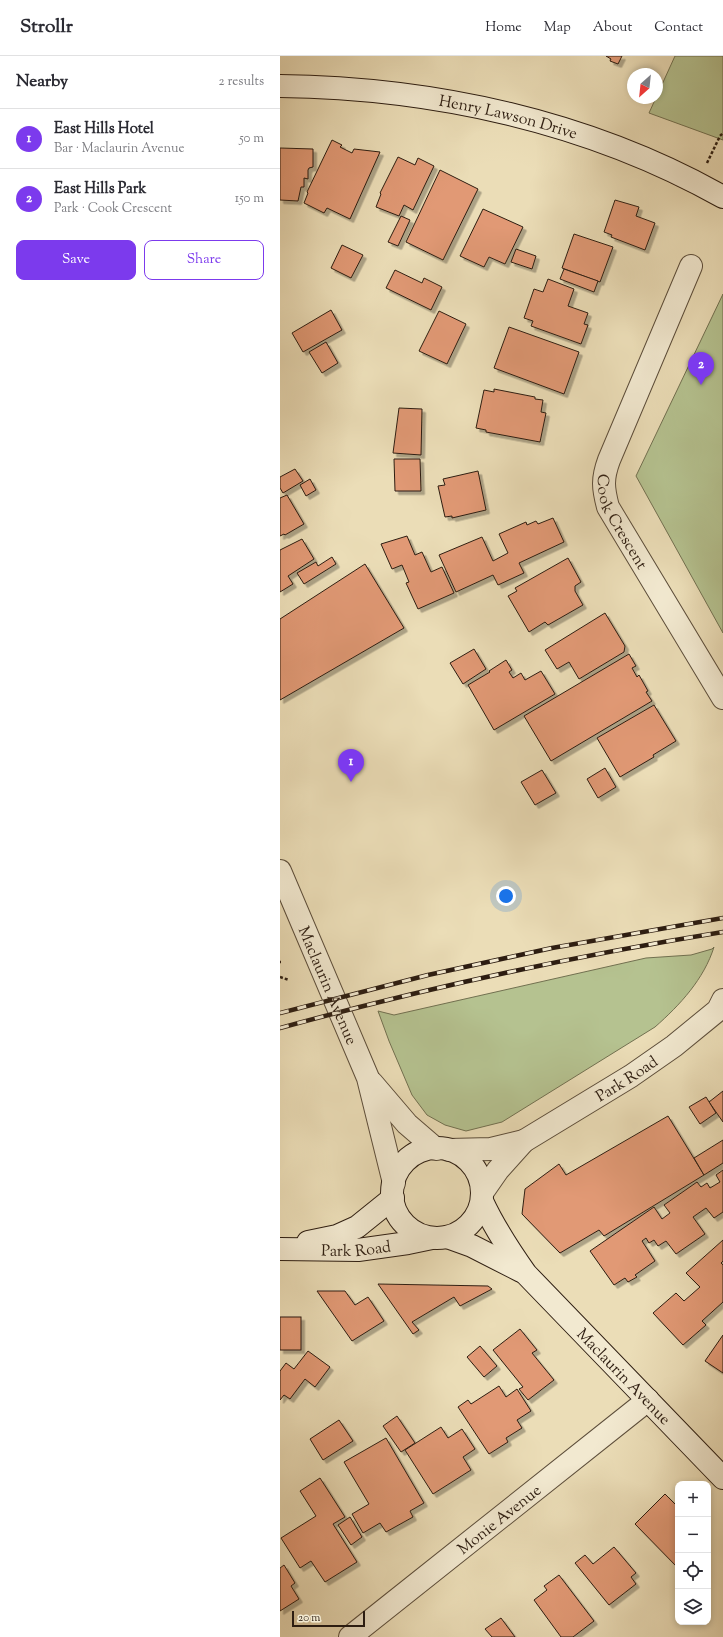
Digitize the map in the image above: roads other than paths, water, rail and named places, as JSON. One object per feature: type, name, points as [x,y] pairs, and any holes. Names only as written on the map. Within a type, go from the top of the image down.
[{"type":"street","name":"Henry Lawson Drive","points":[[280,86],[383,92],[493,109],[588,137],[640,157],[723,197]]},
{"type":"street","name":"Cook Crescent","points":[[690,266],[609,460],[604,475],[603,491],[608,507],[723,698]]},
{"type":"street","name":"Maclaurin Avenue","points":[[280,871],[368,1078],[393,1190]]},
{"type":"street","name":"Park Road","points":[[482,1197],[498,1170],[524,1141],[631,1076],[674,1046],[721,1007]]},
{"type":"street","name":"Maclaurin Avenue","points":[[368,1078],[407,1124],[443,1149]]},
{"type":"street","name":"Park Road","points":[[443,1149],[491,1149],[524,1141]]},
{"type":"street","points":[[443,1149],[462,1156],[473,1166],[480,1179],[482,1197],[478,1213],[470,1225],[459,1233],[439,1238],[417,1234],[405,1225],[397,1212],[393,1190],[398,1172],[405,1162],[424,1150],[443,1149]]},
{"type":"street","name":"Park Road","points":[[280,1249],[337,1236],[357,1227],[393,1190]]},
{"type":"street","name":"Maclaurin Avenue","points":[[482,1197],[499,1236],[526,1274],[723,1478]]},
{"type":"street","name":"Maclaurin Avenue","points":[[439,1238],[485,1252],[526,1274]]},
{"type":"street","name":"Park Road","points":[[280,1249],[332,1251],[358,1250],[439,1238]]},
{"type":"street","name":"Monie Avenue","points":[[350,1637],[554,1473],[648,1400]]},
{"type":"railway","points":[[280,1013],[428,975],[552,948],[723,918]]},
{"type":"railway","points":[[280,1028],[335,1013],[500,974],[667,941],[723,932]]},
{"type":"place","name":"East Hills Park","points":[[701,385]]},
{"type":"place","name":"East Hills Hotel","points":[[351,782]]}]
